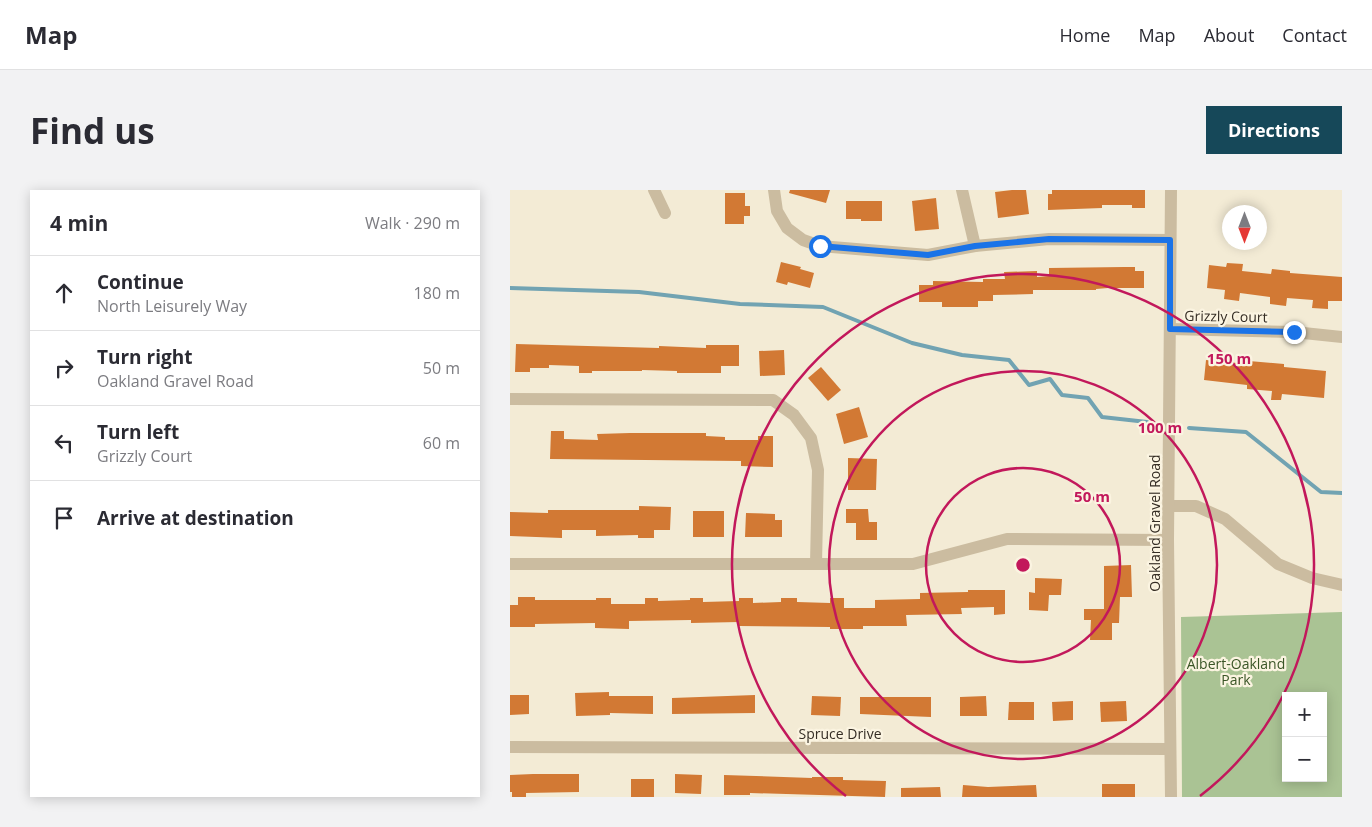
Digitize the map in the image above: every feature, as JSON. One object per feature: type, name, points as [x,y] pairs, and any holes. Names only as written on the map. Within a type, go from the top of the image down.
[{"type":"street","points":[[654,190],[665,213]]},
{"type":"street","points":[[774,190],[777,210],[787,228],[803,240],[820,246],[928,255],[975,246],[1049,239],[1170,240]]},
{"type":"street","points":[[962,190],[975,246]]},
{"type":"street","name":"Oakland Gravel Road","points":[[1171,190],[1170,506],[1168,540],[1171,797]]},
{"type":"street","name":"Grizzly Court","points":[[1170,329],[1294,332],[1342,337]]},
{"type":"street","points":[[510,399],[773,400],[794,415],[811,438],[818,470],[816,564]]},
{"type":"street","points":[[1170,506],[1196,506],[1225,519],[1278,564],[1312,578],[1342,585]]},
{"type":"street","points":[[510,564],[913,564],[1007,539],[1168,540]]},
{"type":"street","name":"Spruce Drive","points":[[510,747],[1170,749]]},
{"type":"green space","name":"Albert-Oakland Park","points":[[1342,612],[1342,797],[1182,797],[1181,617]]},
{"type":"building","points":[[790,190],[830,190],[826,203],[789,193]]},
{"type":"building","points":[[1026,190],[1029,214],[998,218],[995,192]]},
{"type":"building","points":[[1052,190],[1145,190],[1145,208],[1132,208],[1132,205],[1102,205],[1102,208],[1048,210],[1048,194],[1052,194]]},
{"type":"building","points":[[725,193],[745,193],[745,206],[750,206],[750,216],[744,216],[744,224],[725,224]]},
{"type":"building","points":[[936,198],[939,229],[915,231],[912,201]]},
{"type":"building","points":[[846,201],[882,201],[882,221],[846,219]]},
{"type":"building","points":[[781,262],[801,267],[800,269],[814,273],[810,288],[788,282],[787,285],[776,282]]},
{"type":"building","points":[[1227,263],[1243,264],[1242,271],[1271,274],[1272,269],[1290,271],[1290,273],[1342,277],[1342,301],[1328,301],[1328,309],[1312,308],[1313,300],[1287,298],[1286,306],[1270,304],[1270,297],[1240,293],[1239,301],[1224,299],[1225,290],[1207,288],[1209,265],[1226,267]]},
{"type":"building","points":[[1135,267],[1135,271],[1144,271],[1144,288],[1033,290],[1033,294],[993,295],[993,301],[978,301],[978,307],[942,307],[942,302],[919,302],[919,285],[933,285],[933,281],[983,282],[983,279],[1005,279],[1004,272],[1037,271],[1037,277],[1049,276],[1049,268]]},
{"type":"building","points":[[516,344],[659,348],[659,346],[706,348],[706,345],[739,345],[739,366],[721,366],[721,373],[677,373],[677,371],[642,370],[579,373],[579,366],[549,365],[549,368],[530,368],[530,372],[515,372]]},
{"type":"building","points":[[784,350],[785,375],[760,376],[759,351]]},
{"type":"building","points":[[1206,360],[1248,364],[1249,361],[1284,364],[1284,367],[1326,371],[1324,398],[1282,394],[1281,400],[1271,400],[1272,391],[1247,389],[1247,385],[1204,380]]},
{"type":"building","points":[[821,367],[841,390],[828,401],[808,378]]},
{"type":"building","points":[[859,407],[868,437],[844,444],[836,414]]},
{"type":"building","points":[[551,431],[564,431],[564,439],[598,440],[597,434],[630,433],[706,433],[706,436],[725,437],[725,440],[758,440],[758,436],[773,436],[773,467],[741,466],[741,461],[550,459]]},
{"type":"building","points":[[848,458],[877,459],[876,490],[848,490]]},
{"type":"building","points":[[639,506],[671,507],[670,530],[654,530],[654,538],[638,538],[638,535],[596,536],[596,530],[562,530],[562,538],[510,536],[510,512],[548,513],[548,510],[639,510]]},
{"type":"building","points":[[846,509],[868,509],[869,522],[877,522],[877,540],[856,540],[856,523],[846,523]]},
{"type":"building","points":[[693,511],[724,511],[724,537],[693,537]]},
{"type":"building","points":[[746,513],[775,514],[775,520],[782,520],[782,537],[745,537]]},
{"type":"building","points":[[1131,565],[1132,597],[1120,597],[1119,623],[1112,623],[1112,640],[1090,640],[1091,620],[1084,620],[1084,609],[1104,609],[1104,566]]},
{"type":"building","points":[[1035,578],[1062,579],[1061,595],[1049,595],[1048,611],[1029,610],[1029,592],[1035,593]]},
{"type":"building","points":[[968,590],[1005,590],[1005,614],[994,615],[994,607],[961,608],[962,614],[906,615],[907,626],[863,626],[863,629],[739,626],[739,622],[691,623],[691,620],[629,621],[629,629],[595,628],[595,623],[535,624],[535,627],[510,627],[510,605],[518,605],[518,597],[535,597],[535,600],[596,600],[596,598],[611,598],[611,604],[645,604],[645,598],[658,598],[658,601],[703,598],[703,602],[739,601],[739,598],[753,598],[753,603],[781,602],[781,598],[797,598],[797,602],[830,603],[830,598],[844,598],[844,608],[875,608],[875,600],[920,599],[920,593],[968,592]]},
{"type":"building","points":[[609,692],[609,696],[653,696],[653,714],[610,713],[610,715],[576,716],[575,693]]},
{"type":"building","points":[[510,695],[529,695],[529,714],[510,715]]},
{"type":"building","points":[[755,695],[755,713],[672,714],[672,698]]},
{"type":"building","points":[[812,696],[841,697],[840,716],[811,715]]},
{"type":"building","points":[[986,696],[987,716],[960,716],[960,697]]},
{"type":"building","points":[[860,697],[931,697],[931,717],[860,714]]},
{"type":"building","points":[[1073,701],[1073,720],[1053,721],[1052,702]]},
{"type":"building","points":[[1126,701],[1127,721],[1101,722],[1100,702]]},
{"type":"building","points":[[1009,702],[1034,702],[1034,720],[1008,720]]},
{"type":"building","points":[[579,774],[579,792],[526,793],[526,797],[512,797],[512,792],[510,792],[510,775]]},
{"type":"building","points":[[675,774],[702,775],[701,794],[675,793]]},
{"type":"building","points":[[724,775],[812,778],[843,777],[843,780],[886,781],[885,797],[750,793],[750,795],[724,795]]},
{"type":"building","points":[[631,779],[654,779],[654,797],[631,797]]},
{"type":"building","points":[[1102,784],[1135,784],[1135,797],[1102,797]]},
{"type":"building","points":[[963,785],[988,787],[1036,785],[1037,797],[962,797]]},
{"type":"building","points":[[940,787],[941,797],[901,797],[901,788]]},
{"type":"waterway","points":[[510,288],[639,292],[740,304],[823,307],[912,343],[962,355],[1009,360],[1029,385],[1050,379],[1062,395],[1088,398],[1102,417],[1147,422]]},
{"type":"waterway","points":[[1189,428],[1246,432],[1321,492],[1342,493]]},
{"type":"route","points":[[820,246],[928,255],[975,246],[1049,239],[1170,240],[1170,329],[1294,332]]}]
